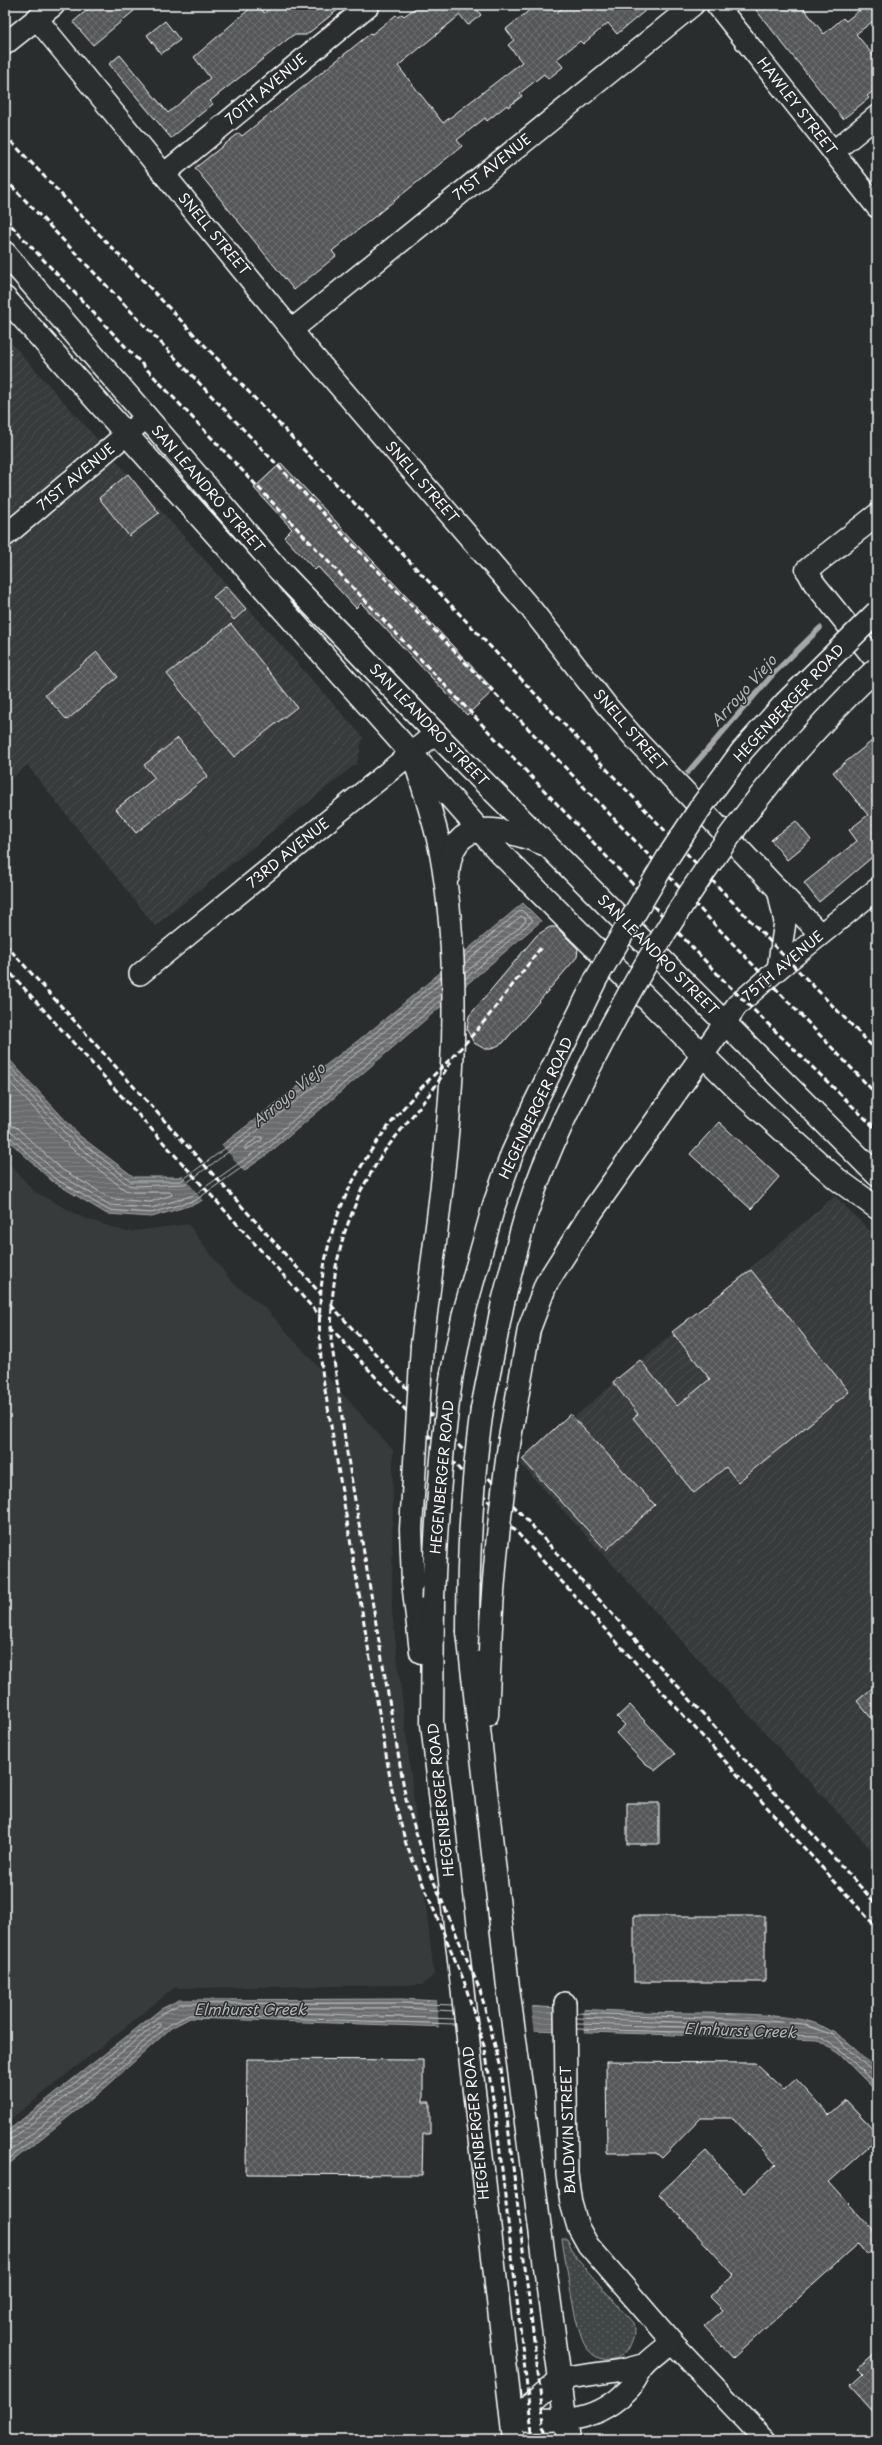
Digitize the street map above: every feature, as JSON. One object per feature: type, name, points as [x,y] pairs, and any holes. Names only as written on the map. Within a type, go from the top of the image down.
[{"type":"main road","name":"SAN LEANDRO STREET","points":[[5,253],[147,417],[207,489],[276,567],[436,733],[877,1175]]},
{"type":"main road","name":"SAN LEANDRO STREET","points":[[5,298],[479,830],[521,875],[703,1057],[837,1179],[877,1208]]},
{"type":"main road","points":[[807,570],[877,515]]},
{"type":"main road","name":"HEGENBERGER ROAD","points":[[513,2430],[432,1724],[433,1599],[442,1450],[452,1374],[464,1313],[494,1205],[512,1154],[535,1103],[596,979],[668,857],[703,804],[742,751],[801,686],[877,612]]},
{"type":"main road","points":[[567,2430],[514,2036],[484,1768],[474,1699],[468,1632],[468,1552],[473,1469],[482,1409],[503,1302],[528,1211],[560,1129],[592,1061],[660,938],[702,874],[772,780],[814,731],[877,668]]},
{"type":"main road","points":[[412,753],[437,832],[447,897],[452,954],[452,1080],[422,1345],[411,1530],[413,1582],[432,1724]]},
{"type":"main road","points":[[447,897],[448,872],[454,849],[461,839],[479,830],[490,828],[521,835],[549,846]]},
{"type":"main road","name":"75TH AVENUE","points":[[484,1768],[496,1538],[510,1438],[529,1329],[546,1284],[591,1213],[703,1057],[725,1023]]},
{"type":"street","points":[[5,44],[54,5]]},
{"type":"street","name":"70TH AVENUE","points":[[164,174],[368,5]]},
{"type":"street","name":"71ST AVENUE","points":[[293,330],[693,5]]},
{"type":"street","name":"HAWLEY STREET","points":[[718,5],[877,207]]},
{"type":"street","name":"SNELL STREET","points":[[37,19],[293,330],[532,610],[638,742],[820,934]]},
{"type":"street","points":[[833,152],[877,116]]},
{"type":"street","name":"71ST AVENUE","points":[[5,536],[147,417]]},
{"type":"street","points":[[807,570],[814,583],[877,662]]},
{"type":"street","name":"73RD AVENUE","points":[[140,974],[436,733]]},
{"type":"street","points":[[778,889],[785,922],[778,969]]},
{"type":"street","name":"75TH AVENUE","points":[[725,1023],[737,1005],[820,934],[877,889]]},
{"type":"street","name":"BALDWIN STREET","points":[[565,2003],[567,2174],[571,2203],[578,2227],[588,2245],[672,2342],[765,2440]]},
{"type":"street","points":[[513,2430],[567,2430],[610,2405],[630,2388],[646,2364],[672,2342]]},
{"type":"street","points":[[513,2430],[560,2379],[623,2370],[646,2364]]},
{"type":"shaded area","points":[[5,336],[363,737],[357,763],[155,926],[27,765],[5,783]]},
{"type":"shaded area","points":[[5,1159],[35,1192],[84,1218],[127,1232],[188,1224],[232,1282],[265,1308],[393,1450],[392,1611],[434,1975],[422,1985],[174,1988],[5,2124]]},
{"type":"shaded area","points":[[835,1196],[877,1238],[877,1856],[520,1463]]},
{"type":"shaded area","points":[[562,2239],[567,2239],[577,2259],[633,2323],[634,2334],[631,2344],[619,2357],[602,2359],[594,2355],[586,2347],[582,2339],[568,2279]]},
{"type":"water","points":[[523,903],[541,921],[268,1154],[198,1203],[152,1217],[107,1214],[52,1181],[5,1137],[5,1055],[80,1136],[134,1177],[180,1177],[373,1029]]},
{"type":"water","name":"Elmhurst Creek","points":[[402,1999],[611,2011],[765,2015],[804,2020],[826,2028],[853,2047],[877,2071],[877,2092],[839,2054],[818,2040],[190,2018],[171,2028],[105,2088],[5,2167],[5,2133],[161,2009],[179,2000]]},
{"type":"pier","points":[[221,1144],[245,1173],[204,1202],[181,1173]]},
{"type":"pier","points":[[437,1999],[531,2004],[535,2033],[439,2030]]},
{"type":"pier","points":[[554,2005],[583,2007],[584,2035],[554,2034]]},
{"type":"building","points":[[93,5],[141,5],[93,45],[73,22]]},
{"type":"building","points":[[254,5],[258,5],[264,13],[274,5],[344,5],[306,35],[293,35],[210,101],[213,104],[171,138],[109,64],[120,55],[168,113],[210,78],[194,57]]},
{"type":"building","points":[[420,5],[474,5],[481,15],[468,25],[460,15],[398,66],[443,123],[522,62],[508,45],[514,40],[506,29],[536,5],[550,5],[556,13],[566,5],[652,5],[617,34],[608,23],[583,44],[580,41],[557,59],[563,67],[548,79],[544,74],[520,93],[522,96],[508,107],[507,105],[487,121],[485,118],[457,140],[462,146],[332,251],[336,256],[294,290],[195,168],[239,133],[242,136],[371,33],[372,34],[396,15],[398,17],[402,14],[404,16]]},
{"type":"building","points":[[752,5],[801,5],[824,34],[843,18],[846,21],[866,5],[877,5],[877,18],[856,34],[877,60],[877,88],[867,96],[869,98],[843,119]]},
{"type":"building","points":[[165,21],[180,40],[161,54],[147,35]]},
{"type":"building","points":[[281,463],[494,690],[467,715],[361,603],[356,608],[318,567],[315,570],[284,537],[292,529],[254,488]]},
{"type":"building","points":[[128,474],[159,513],[129,536],[99,498]]},
{"type":"building","points":[[226,586],[246,609],[234,620],[213,597]]},
{"type":"building","points":[[231,624],[297,707],[234,757],[167,674]]},
{"type":"building","points":[[97,652],[118,677],[67,720],[45,695]]},
{"type":"building","points":[[877,737],[877,853],[819,902],[804,883],[857,841],[849,830],[868,815],[833,772]]},
{"type":"building","points":[[178,738],[208,776],[136,833],[116,809],[155,778],[144,765]]},
{"type":"building","points":[[796,821],[811,840],[787,860],[771,840]]},
{"type":"building","points":[[550,927],[556,927],[578,949],[577,957],[503,1043],[491,1049],[485,1049],[474,1043],[467,1030],[469,1016],[537,935]]},
{"type":"building","points":[[719,1122],[779,1177],[751,1209],[690,1154]]},
{"type":"building","points":[[751,1270],[849,1392],[738,1482],[726,1467],[694,1493],[633,1418],[638,1414],[613,1382],[640,1360],[677,1406],[710,1379],[672,1332]]},
{"type":"building","points":[[570,1414],[655,1505],[606,1550],[522,1459]]},
{"type":"building","points":[[877,1684],[877,1725],[857,1701]]},
{"type":"building","points":[[630,1705],[675,1754],[656,1770],[643,1762],[616,1733],[625,1725],[617,1717]]},
{"type":"building","points":[[627,1803],[659,1803],[659,1844],[627,1844]]},
{"type":"building","points":[[634,1916],[765,1916],[765,1982],[634,1982]]},
{"type":"building","points":[[247,2059],[423,2060],[423,2102],[430,2102],[430,2134],[423,2134],[422,2175],[246,2174]]},
{"type":"building","points":[[606,2062],[755,2063],[784,2090],[796,2079],[829,2115],[846,2100],[877,2133],[877,2139],[829,2182],[877,2235],[877,2246],[868,2254],[859,2243],[733,2358],[704,2326],[722,2310],[709,2297],[734,2275],[659,2194],[706,2151],[744,2193],[776,2164],[733,2118],[701,2118],[662,2158],[656,2153],[607,2153]]},
{"type":"building","points":[[877,2352],[877,2416],[850,2386],[863,2374],[858,2369]]},
{"type":"waterway","name":"Arroyo Viejo","points":[[688,772],[774,673],[820,628]]},
{"type":"railway","points":[[5,135],[782,954],[877,1051]]},
{"type":"railway","points":[[5,179],[877,1095]]},
{"type":"railway","points":[[5,219],[726,983],[877,1130]]},
{"type":"railway","points":[[5,944],[321,1294]]},
{"type":"railway","points":[[533,2440],[496,2117],[485,2049],[464,1981],[406,1844],[392,1790],[323,1378],[320,1337],[320,1298],[325,1262],[334,1227],[347,1194],[364,1162],[386,1130],[412,1098],[479,1028],[542,946]]},
{"type":"railway","points":[[5,967],[321,1317]]},
{"type":"railway","points":[[451,1062],[432,1091],[382,1154],[360,1192],[344,1234],[336,1266],[332,1301],[331,1339],[347,1453],[406,1800],[425,1861],[480,1990],[501,2068],[546,2440]]},
{"type":"railway","points":[[331,1305],[877,1905]]},
{"type":"railway","points":[[330,1327],[877,1928]]}]
